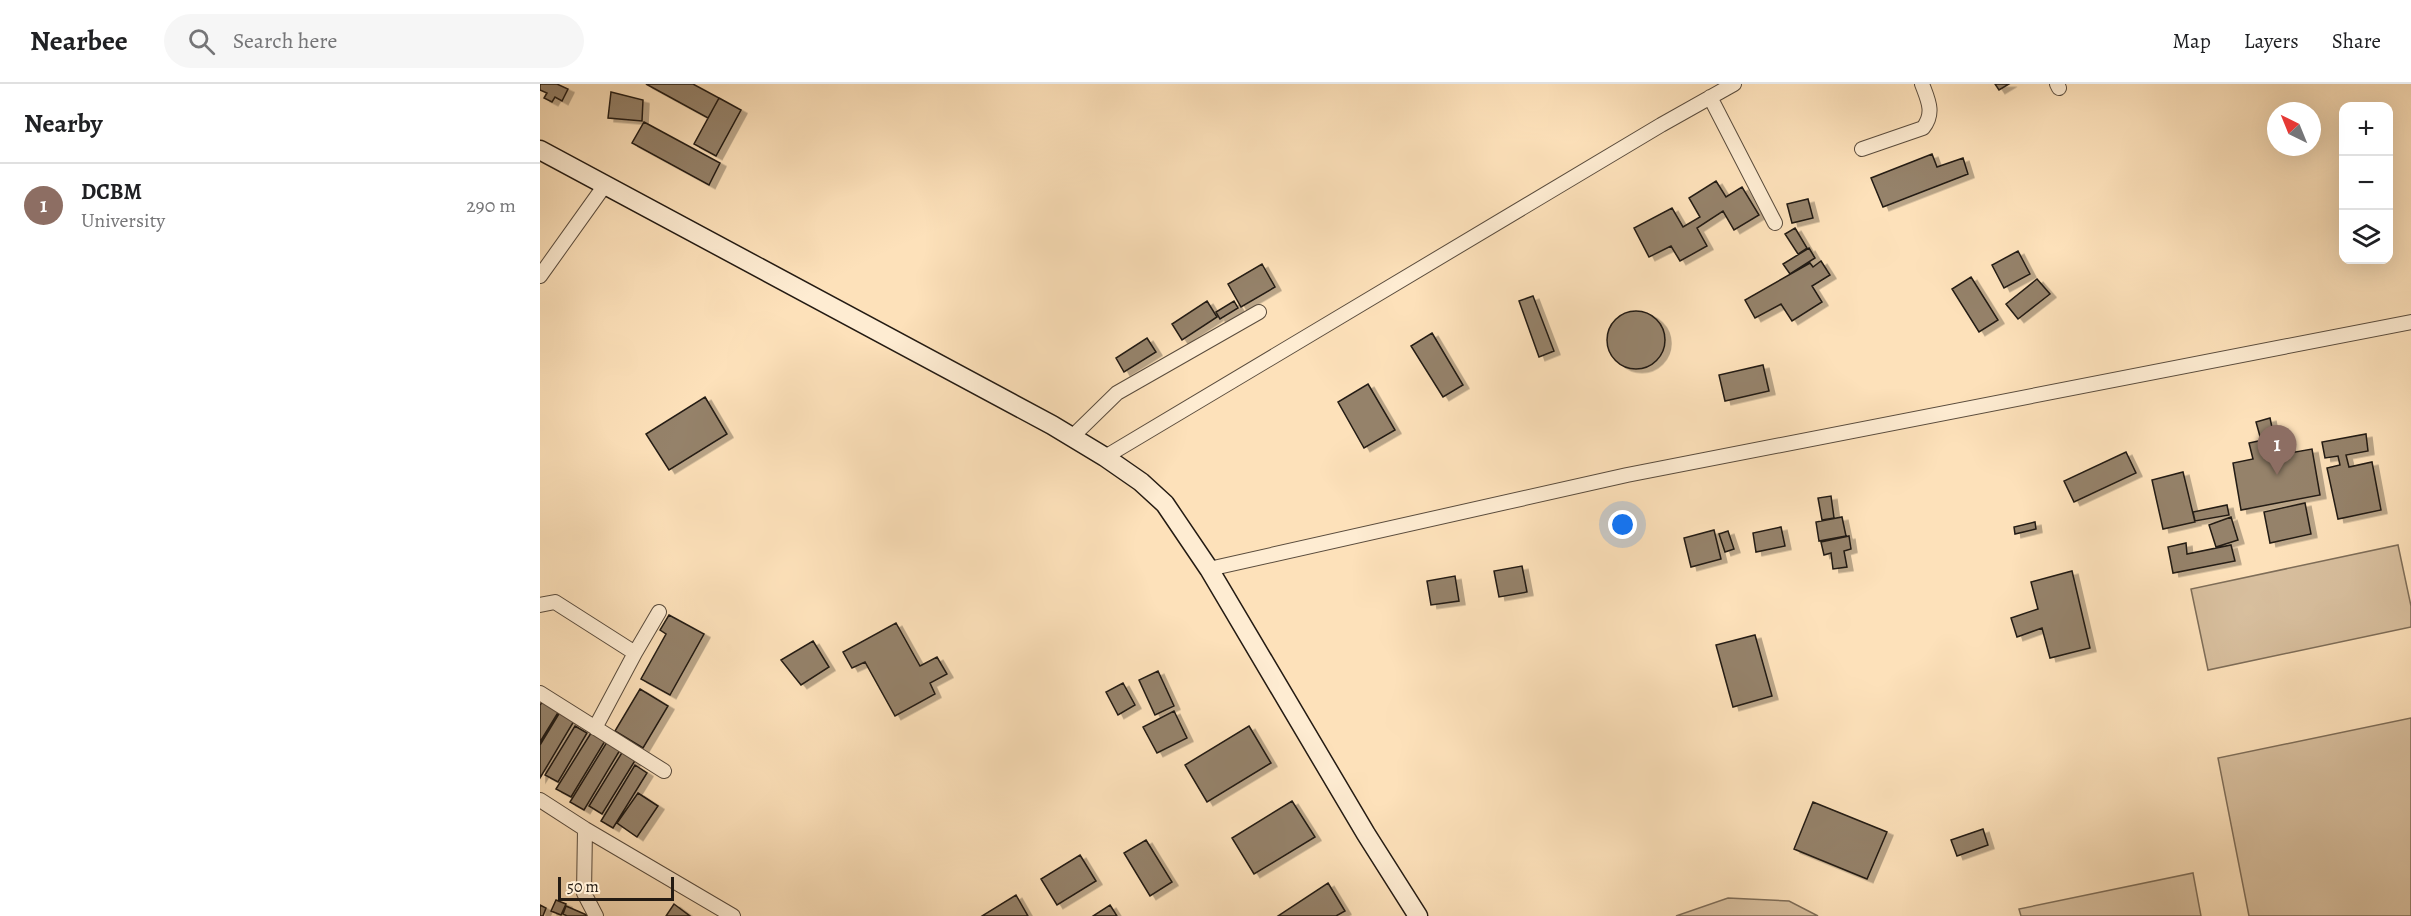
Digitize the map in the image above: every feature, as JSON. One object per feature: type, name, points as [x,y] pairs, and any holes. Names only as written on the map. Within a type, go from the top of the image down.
[{"type":"street","points":[[1105,457],[1734,84]]},
{"type":"street","points":[[1862,149],[1923,128],[1928,122],[1931,111],[1922,84]]},
{"type":"street","points":[[1710,97],[1774,223]]},
{"type":"street","points":[[540,150],[1072,437],[1141,482],[1165,504],[1209,569],[1366,834],[1418,916]]},
{"type":"street","points":[[540,276],[605,185]]},
{"type":"street","points":[[1072,437],[1117,393],[1259,312]]},
{"type":"street","points":[[1209,569],[1627,475],[2411,322]]},
{"type":"street","points":[[540,605],[555,602],[635,652]]},
{"type":"street","points":[[595,728],[659,612]]},
{"type":"street","points":[[540,693],[664,771]]},
{"type":"street","points":[[540,800],[733,916]]},
{"type":"street","points":[[585,829],[584,893],[596,916]]},
{"type":"shaded area","points":[[2398,545],[2411,606],[2411,627],[2208,670],[2191,589]]},
{"type":"shaded area","points":[[2411,718],[2411,916],[2249,916],[2218,758]]},
{"type":"shaded area","points":[[2193,873],[2201,916],[2021,916],[2019,909]]},
{"type":"shaded area","points":[[1728,898],[1789,901],[1818,916],[1676,916]]},
{"type":"building","points":[[540,84],[557,84],[568,89],[562,101],[555,97],[552,102],[544,98],[547,93],[540,90]]},
{"type":"building","points":[[646,84],[693,84],[719,98],[708,118]]},
{"type":"building","points":[[1995,84],[2009,84],[1999,90]]},
{"type":"building","points":[[611,92],[643,100],[642,121],[608,118]]},
{"type":"building","points":[[719,98],[741,110],[716,156],[694,144]]},
{"type":"building","points":[[644,122],[720,163],[709,185],[632,143]]},
{"type":"building","points":[[1932,154],[1937,167],[1963,158],[1968,174],[1883,207],[1871,178]]},
{"type":"building","points":[[1716,181],[1726,197],[1742,187],[1759,215],[1734,230],[1723,211],[1697,228],[1707,246],[1680,261],[1671,246],[1649,257],[1634,228],[1672,208],[1683,227],[1700,217],[1689,198]]},
{"type":"building","points":[[1808,199],[1813,218],[1792,223],[1787,204]]},
{"type":"building","points":[[1795,228],[1807,248],[1798,254],[1785,234]]},
{"type":"building","points":[[1809,248],[1815,258],[1790,274],[1783,264]]},
{"type":"building","points":[[2018,251],[2030,274],[2004,288],[1992,265]]},
{"type":"building","points":[[1821,261],[1830,275],[1812,286],[1822,302],[1792,321],[1781,304],[1755,318],[1745,300],[1810,263],[1813,267]]},
{"type":"building","points":[[1262,264],[1275,287],[1241,307],[1228,284]]},
{"type":"building","points":[[1971,277],[1998,320],[1979,332],[1952,289]]},
{"type":"building","points":[[2037,279],[2050,294],[2018,319],[2006,304]]},
{"type":"building","points":[[1533,296],[1554,351],[1539,357],[1519,301]]},
{"type":"building","points":[[1207,301],[1217,317],[1182,340],[1172,324]]},
{"type":"building","points":[[1234,301],[1238,308],[1220,319],[1216,312]]},
{"type":"building","points":[[1636,311],[1652,316],[1660,324],[1665,340],[1660,356],[1652,364],[1636,369],[1620,364],[1612,356],[1607,340],[1612,324],[1620,316]]},
{"type":"building","points":[[1432,333],[1463,385],[1443,397],[1411,346]]},
{"type":"building","points":[[1147,338],[1156,352],[1124,372],[1116,358]]},
{"type":"building","points":[[1763,365],[1769,391],[1725,401],[1719,375]]},
{"type":"building","points":[[1368,384],[1395,430],[1364,448],[1338,402]]},
{"type":"building","points":[[705,397],[727,434],[669,470],[646,434]]},
{"type":"building","points":[[2270,418],[2274,437],[2261,440],[2256,422]]},
{"type":"building","points":[[2366,434],[2368,451],[2346,455],[2349,467],[2372,462],[2381,510],[2338,519],[2327,468],[2340,465],[2338,456],[2325,458],[2322,442]]},
{"type":"building","points":[[2287,435],[2290,453],[2312,449],[2320,495],[2241,510],[2233,463],[2253,459],[2249,443],[2263,440],[2265,449],[2276,447],[2274,438]]},
{"type":"building","points":[[2126,452],[2136,473],[2074,502],[2064,481]]},
{"type":"building","points":[[2183,472],[2195,522],[2163,529],[2152,480]]},
{"type":"building","points":[[1831,496],[1834,518],[1822,520],[1818,498]]},
{"type":"building","points":[[2305,503],[2311,534],[2270,543],[2264,512]]},
{"type":"building","points":[[2227,505],[2229,515],[2195,521],[2193,512]]},
{"type":"building","points":[[1842,517],[1846,536],[1819,541],[1816,522]]},
{"type":"building","points":[[2231,517],[2238,540],[2216,547],[2209,525]]},
{"type":"building","points":[[2035,522],[2036,529],[2015,534],[2014,527]]},
{"type":"building","points":[[1781,527],[1785,546],[1756,552],[1753,533]]},
{"type":"building","points":[[1714,530],[1721,559],[1691,567],[1684,538]]},
{"type":"building","points":[[1728,531],[1734,549],[1725,552],[1719,534]]},
{"type":"building","points":[[1849,536],[1851,549],[1844,551],[1847,567],[1833,569],[1831,553],[1824,555],[1821,542]]},
{"type":"building","points":[[2186,543],[2187,554],[2231,545],[2235,561],[2173,573],[2168,547]]},
{"type":"building","points":[[1522,566],[1527,592],[1499,597],[1494,571]]},
{"type":"building","points":[[2072,571],[2090,648],[2050,658],[2042,628],[2017,637],[2011,618],[2038,609],[2031,582]]},
{"type":"building","points":[[1455,576],[1459,601],[1431,605],[1427,581]]},
{"type":"building","points":[[669,615],[704,634],[670,695],[641,679],[666,634],[660,630]]},
{"type":"building","points":[[896,623],[920,666],[937,657],[947,674],[930,683],[935,694],[895,716],[865,662],[852,668],[843,652]]},
{"type":"building","points":[[1755,635],[1772,696],[1733,707],[1716,645]]},
{"type":"building","points":[[813,641],[829,667],[801,685],[781,660]]},
{"type":"building","points":[[1158,671],[1174,706],[1155,715],[1139,680]]},
{"type":"building","points":[[1123,683],[1135,705],[1118,715],[1106,692]]},
{"type":"building","points":[[640,689],[668,706],[643,748],[615,731]]},
{"type":"building","points":[[543,701],[559,711],[540,742],[540,705]]},
{"type":"building","points":[[1174,711],[1187,738],[1157,753],[1143,727]]},
{"type":"building","points":[[560,712],[574,721],[540,778],[540,745]]},
{"type":"building","points":[[575,726],[587,733],[558,782],[545,775]]},
{"type":"building","points":[[1249,726],[1271,763],[1207,802],[1185,765]]},
{"type":"building","points":[[591,733],[605,741],[571,797],[556,789]]},
{"type":"building","points":[[607,742],[620,750],[584,810],[570,802]]},
{"type":"building","points":[[623,751],[636,759],[602,814],[589,806]]},
{"type":"building","points":[[635,765],[647,773],[613,828],[601,821]]},
{"type":"building","points":[[638,793],[658,806],[637,837],[617,823]]},
{"type":"building","points":[[1292,801],[1315,837],[1254,874],[1232,838]]},
{"type":"building","points":[[1813,802],[1887,832],[1867,879],[1794,849]]},
{"type":"building","points":[[1983,829],[1988,845],[1957,856],[1951,840]]},
{"type":"building","points":[[1146,840],[1172,882],[1150,896],[1124,853]]},
{"type":"building","points":[[1080,855],[1096,881],[1057,905],[1041,879]]},
{"type":"building","points":[[1328,883],[1345,911],[1336,916],[1278,916]]},
{"type":"building","points":[[1016,895],[1028,916],[982,916]]},
{"type":"building","points":[[556,900],[566,904],[561,915],[551,911]]},
{"type":"building","points":[[674,904],[690,916],[666,916]]},
{"type":"building","points":[[540,905],[546,908],[543,916],[540,916]]},
{"type":"building","points":[[1110,905],[1117,916],[1093,916]]},
{"type":"building","points":[[566,906],[589,916],[567,916],[563,914]]},
{"type":"place","name":"DCBM","points":[[2277,475]]}]
